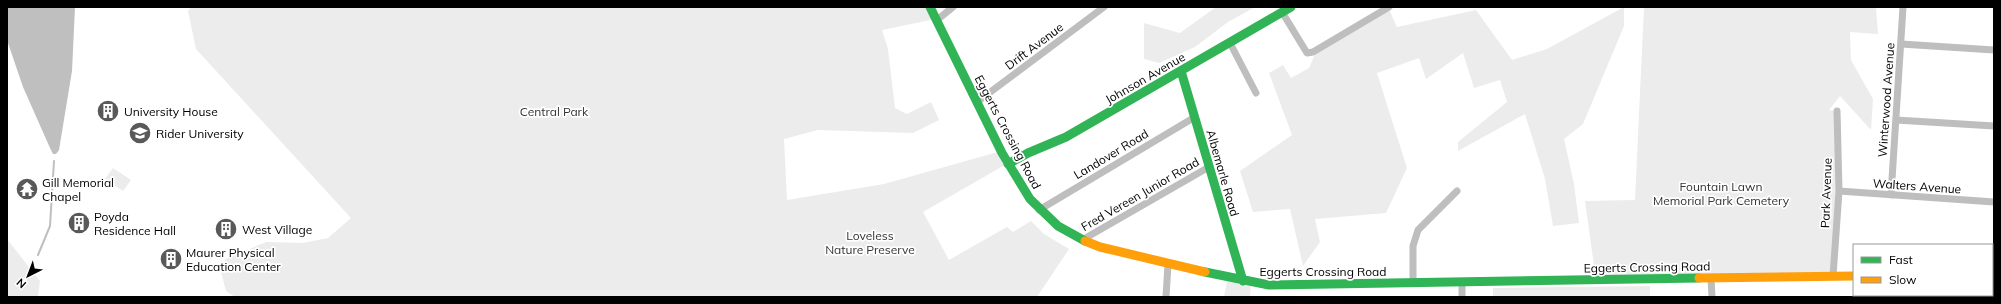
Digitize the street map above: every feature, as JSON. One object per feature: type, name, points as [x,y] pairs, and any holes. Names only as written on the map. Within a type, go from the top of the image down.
[{"type":"street","name":"Eggerts Crossing Road","points":[[930,7],[1008,164],[1023,189],[1039,210],[1058,226],[1082,240],[1100,247],[1168,264],[1269,286],[1413,282],[1853,276]]},
{"type":"street","points":[[937,20],[953,7]]},
{"type":"street","name":"Drift Avenue","points":[[977,102],[1104,7]]},
{"type":"street","name":"Johnson Avenue","points":[[1008,164],[1028,153],[1066,136],[1291,7]]},
{"type":"street","points":[[1282,12],[1307,53],[1313,52],[1389,7]]},
{"type":"street","name":"Winterwood Avenue","points":[[1891,195],[1903,7]]},
{"type":"street","points":[[1230,43],[1256,93]]},
{"type":"street","points":[[1900,44],[1994,50]]},
{"type":"street","name":"Albemarle Road","points":[[1181,71],[1243,281]]},
{"type":"street","name":"Park Avenue","points":[[1832,276],[1839,192],[1837,111]]},
{"type":"street","name":"Landover Road","points":[[1039,210],[1194,117]]},
{"type":"street","points":[[1896,120],[1994,126]]},
{"type":"street","name":"Fred Vereen Junior Road","points":[[1082,240],[1209,167]]},
{"type":"street","points":[[1413,282],[1413,246],[1418,230],[1457,191]]},
{"type":"street","name":"Walters Avenue","points":[[1839,192],[1994,202]]},
{"type":"street","points":[[1166,297],[1168,264]]},
{"type":"street","points":[[1711,278],[1712,297]]},
{"type":"street","points":[[1462,282],[1462,297]]},
{"type":"green space","points":[[191,7],[935,7],[940,18],[882,30],[888,49],[895,108],[907,114],[931,102],[939,120],[913,133],[818,130],[784,139],[787,200],[884,184],[1005,150],[1010,162],[923,212],[949,260],[1007,227],[1013,232],[1031,221],[1044,234],[1069,249],[1037,297],[235,297],[226,291],[220,268],[226,259],[266,242],[303,243],[328,238],[351,218],[196,49],[188,11]]},
{"type":"green space","points":[[1216,7],[1255,7],[1228,22],[1195,47],[1159,63],[1144,59],[1144,23],[1180,33]]},
{"type":"green space","points":[[1388,7],[1397,27],[1476,10],[1512,60],[1547,49],[1624,7],[1624,26],[1583,124],[1564,139],[1574,184],[1579,223],[1553,226],[1545,179],[1525,114],[1458,151],[1458,142],[1507,102],[1500,80],[1474,88],[1463,53],[1426,79],[1419,58],[1377,73],[1407,168],[1386,213],[1315,219],[1320,242],[1303,266],[1290,209],[1253,212],[1240,171],[1292,135],[1269,73],[1283,65],[1291,78],[1309,68],[1319,45]]},
{"type":"green space","name":"Fountain Lawn Memorial Park Cemetery","points":[[1644,7],[1876,7],[1878,34],[1850,32],[1851,60],[1873,99],[1871,130],[1840,96],[1829,110],[1837,111],[1839,191],[1833,276],[1596,280],[1585,201],[1635,200]]},
{"type":"green space","points":[[113,168],[131,180],[123,191],[105,179]]},
{"type":"green space","points":[[7,239],[40,281],[38,297],[7,297]]},
{"type":"green space","points":[[1228,276],[1251,281],[1250,297],[1224,297]]},
{"type":"green space","points":[[1650,286],[1650,297],[1493,297],[1493,288]]},
{"type":"shaded area","points":[[7,7],[75,7],[72,71],[59,150],[56,154],[53,154],[50,148],[23,87],[7,40]]},
{"type":"waterway","points":[[38,255],[50,226],[54,161]]},
{"type":"traffic: fast","points":[[930,7],[1002,153],[1030,199],[1058,226],[1085,241]]},
{"type":"traffic: fast","points":[[1008,164],[1028,153],[1066,137],[1291,7]]},
{"type":"traffic: fast","points":[[1181,71],[1243,281]]},
{"type":"traffic: fast","points":[[1205,272],[1269,285],[1699,278]]},
{"type":"traffic: slow","points":[[1085,241],[1100,247],[1205,272]]},
{"type":"traffic: slow","points":[[1699,278],[1853,276]]},
{"type":"place","name":"University House","points":[[108,111]]},
{"type":"place","name":"Rider University","points":[[140,133]]},
{"type":"place","name":"Gill Memorial Chapel","points":[[27,189]]},
{"type":"place","name":"Poyda Residence Hall","points":[[79,223]]},
{"type":"place","name":"West Village","points":[[226,229]]},
{"type":"place","name":"Maurer Physical Education Center","points":[[171,259]]},
{"type":"park label","name":"Central Park","points":[[554,111]]},
{"type":"park label","name":"Loveless Nature Preserve","points":[[870,242]]}]
